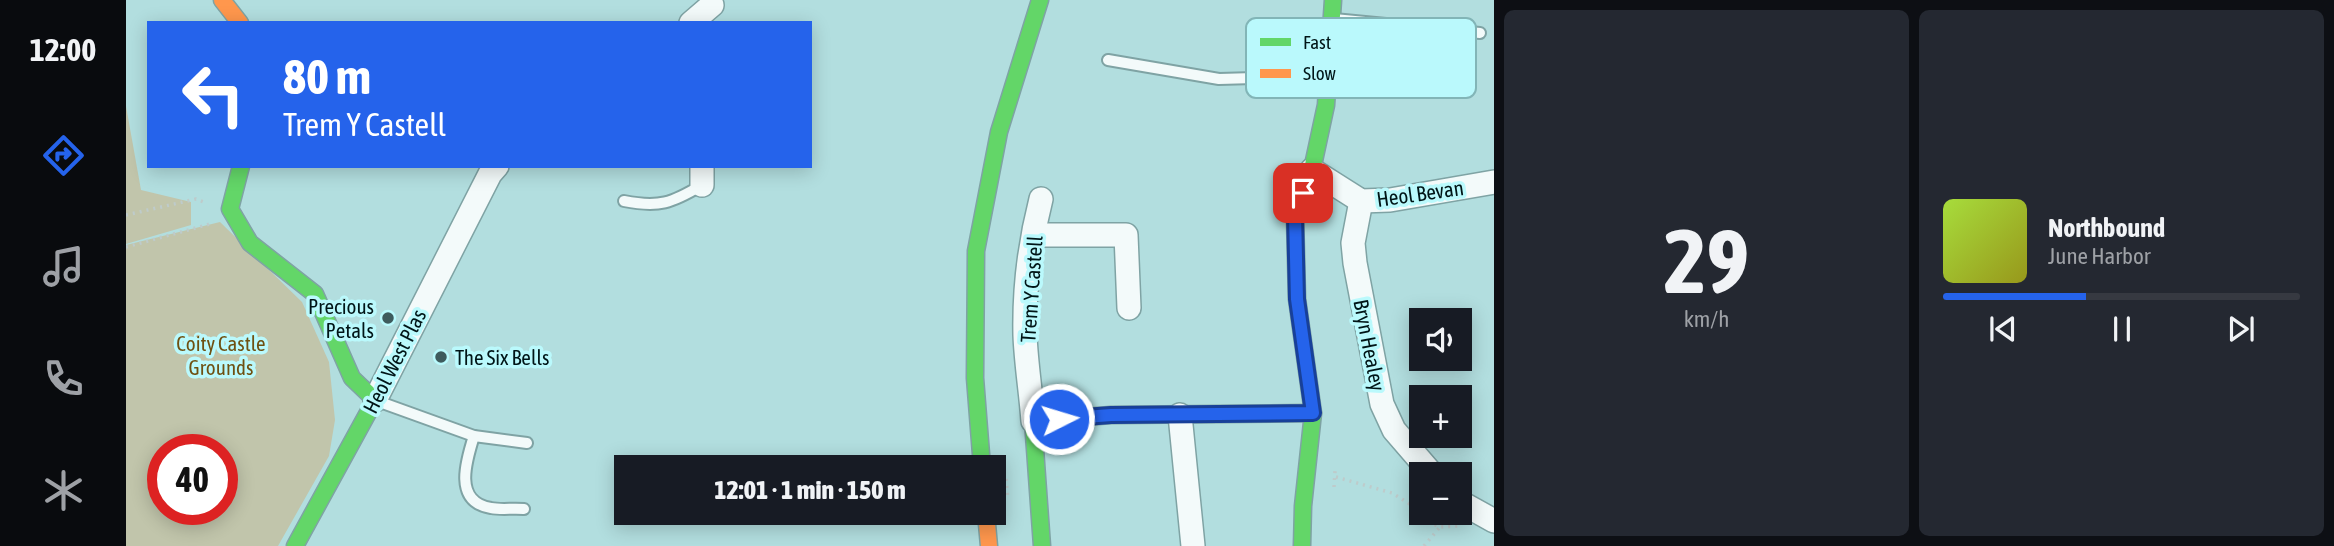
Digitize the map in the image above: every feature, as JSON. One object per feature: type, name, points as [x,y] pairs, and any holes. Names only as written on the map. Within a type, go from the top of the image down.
[{"type":"street","points":[[222,0],[238,21]]},
{"type":"street","points":[[981,455],[975,377],[976,251],[999,132],[1040,0]]},
{"type":"street","points":[[1332,18],[1333,0]]},
{"type":"street","points":[[693,21],[715,3]]},
{"type":"street","points":[[1302,546],[1306,472],[1313,413],[1297,299],[1295,216],[1312,170],[1326,98]]},
{"type":"street","points":[[241,168],[233,214],[250,243],[315,294],[352,378],[375,400]]},
{"type":"street","name":"Heol West Plas","points":[[295,546],[375,400],[486,169]]},
{"type":"street","name":"Heol Bevan","points":[[1312,170],[1361,201],[1390,201],[1494,182]]},
{"type":"street","name":"Trem Y Castell","points":[[1041,199],[1028,280],[1025,333],[1042,546]]},
{"type":"street","name":"Bryn Healey","points":[[1361,201],[1353,243],[1354,253],[1382,404],[1394,430],[1422,462]]},
{"type":"street","points":[[1034,236],[1126,235],[1129,308]]},
{"type":"street","points":[[1033,421],[1111,415],[1313,413]]},
{"type":"street","points":[[1180,415],[1193,546]]},
{"type":"street","points":[[1472,508],[1494,520]]},
{"type":"street","points":[[987,525],[989,546]]},
{"type":"lane","points":[[1476,33],[1480,33]]},
{"type":"lane","points":[[1108,60],[1219,79],[1246,78]]},
{"type":"lane","points":[[624,201],[647,205],[674,201],[702,176]]},
{"type":"lane","points":[[375,400],[474,436],[527,443]]},
{"type":"lane","points":[[474,436],[466,462],[466,490],[480,505],[524,509]]},
{"type":"path","points":[[126,215],[196,199],[233,214]]},
{"type":"path","points":[[126,247],[233,214]]},
{"type":"path","points":[[1333,490],[1336,477],[1334,465]]},
{"type":"path","points":[[1306,472],[1336,477],[1392,493],[1413,506],[1427,521],[1440,527],[1463,526]]},
{"type":"path","points":[[1424,546],[1440,527]]},
{"type":"green space","points":[[126,106],[141,190],[191,202],[191,225],[126,244]]},
{"type":"green space","name":"Coity Castle Grounds","points":[[220,222],[302,302],[329,362],[335,420],[329,456],[278,546],[126,546],[126,245]]},
{"type":"traffic: fast","points":[[981,455],[975,378],[976,251],[999,132],[1040,0]]},
{"type":"traffic: fast","points":[[1332,18],[1333,0]]},
{"type":"traffic: fast","points":[[1302,546],[1303,506],[1313,413],[1297,299],[1295,216],[1312,170],[1326,98]]},
{"type":"traffic: fast","points":[[240,168],[230,209],[250,243],[315,294],[352,378],[375,400],[295,546]]},
{"type":"traffic: fast","points":[[1042,546],[1033,421],[1111,415],[1313,413]]},
{"type":"traffic: slow","points":[[222,0],[238,21]]},
{"type":"traffic: slow","points":[[987,525],[989,546]]},
{"type":"place","name":"Precious Petals","points":[[388,318]]},
{"type":"place","name":"The Six Bells","points":[[441,357]]},
{"type":"route","points":[[1059,419],[1111,415],[1313,413],[1297,299],[1295,216],[1303,193]]}]
